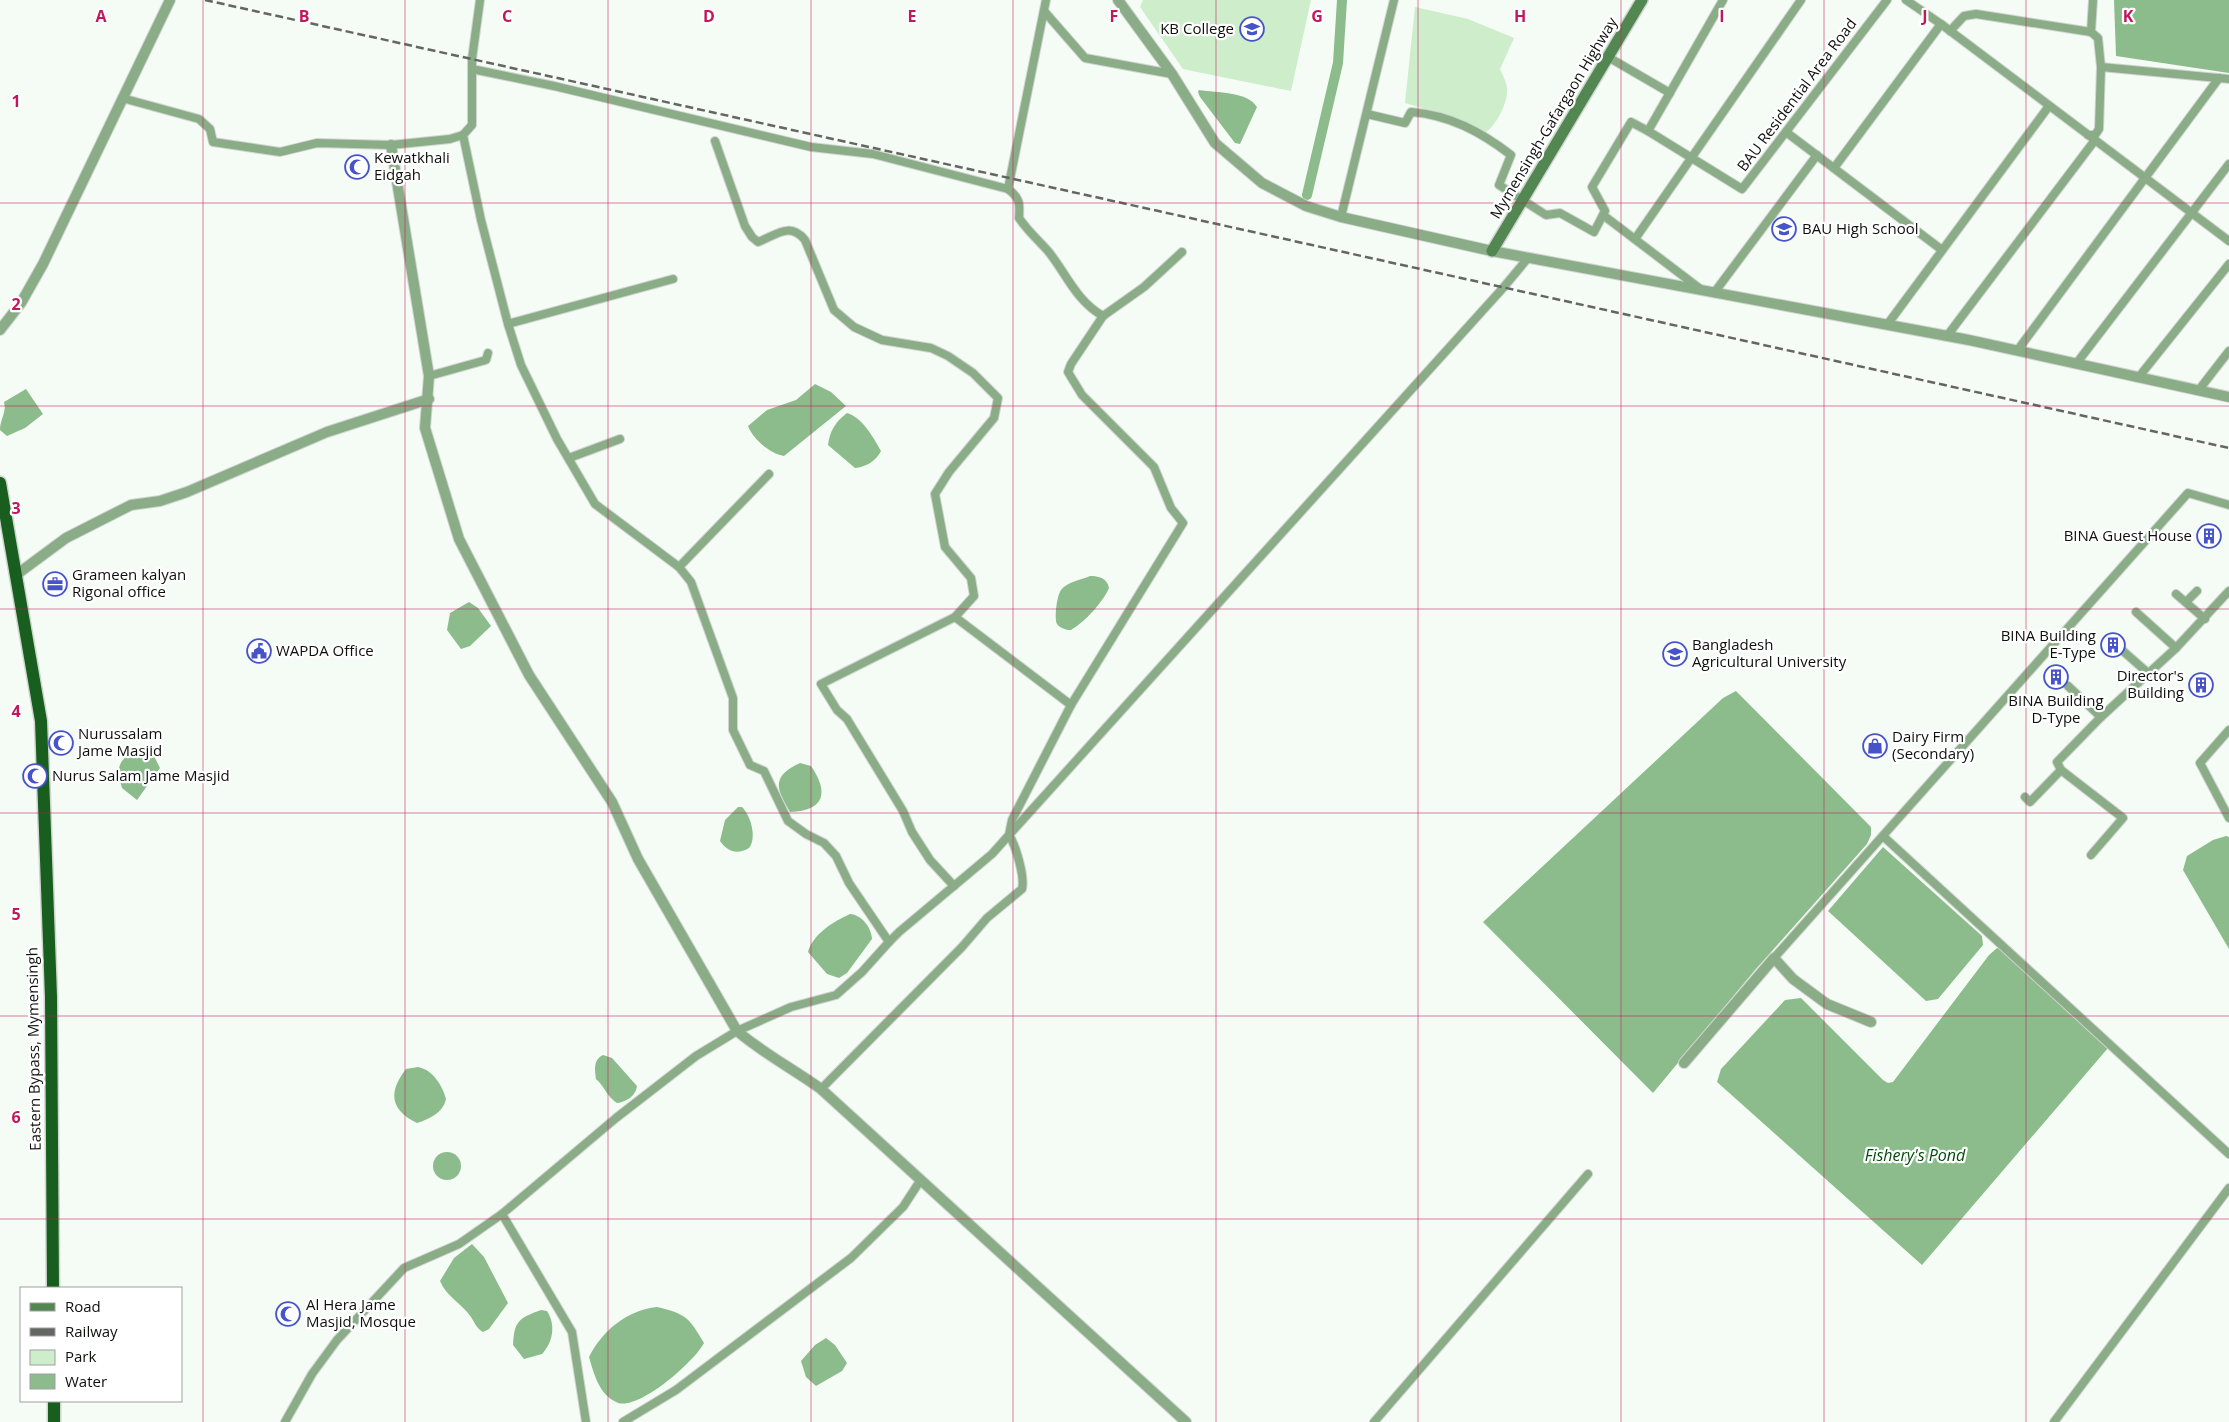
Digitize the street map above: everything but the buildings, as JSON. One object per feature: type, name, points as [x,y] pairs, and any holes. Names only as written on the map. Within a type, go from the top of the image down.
[{"type":"highway","name":"Eastern Bypass, Mymensingh","points":[[0,483],[41,721],[51,997],[53,1287]]},
{"type":"highway","points":[[54,1402],[54,1422]]},
{"type":"main road","name":"Mymensingh-Gafargaon Highway","points":[[1492,251],[1642,0]]},
{"type":"street","points":[[0,330],[21,302],[43,264],[170,0]]},
{"type":"street","points":[[122,98],[199,119],[210,129],[213,142],[280,152],[317,143],[391,145],[450,139],[463,135],[472,125],[472,69],[480,0]]},
{"type":"street","points":[[1008,189],[1046,0]]},
{"type":"street","points":[[1118,0],[1172,74],[1204,129],[1227,155],[1281,194],[1341,216],[1492,251],[1947,336],[2229,397]]},
{"type":"street","points":[[1341,216],[1394,0]]},
{"type":"street","points":[[1648,132],[1723,0]]},
{"type":"street","points":[[1635,239],[1801,0]]},
{"type":"street","name":"BAU Residential Area Road","points":[[1604,214],[1605,211],[1592,187],[1632,122],[1742,189],[1888,0]]},
{"type":"street","points":[[1906,0],[1941,24],[2229,241]]},
{"type":"street","points":[[2091,32],[2093,0]]},
{"type":"street","points":[[1044,11],[1085,58],[1172,74]]},
{"type":"street","points":[[1950,31],[1964,16],[1976,14],[2091,32],[2098,38],[2101,67],[2100,129],[2094,135],[2088,135]]},
{"type":"street","points":[[1834,168],[1941,24]]},
{"type":"street","points":[[1608,57],[1670,94]]},
{"type":"street","points":[[2101,67],[2229,79]]},
{"type":"street","points":[[472,69],[554,86],[811,147],[873,154],[1008,189],[1017,196],[1020,203],[1019,218],[1024,225],[1049,252],[1072,287],[1090,309],[1103,316]]},
{"type":"street","points":[[2017,351],[2219,78]]},
{"type":"street","points":[[1887,325],[2049,106]]},
{"type":"street","points":[[1367,114],[1405,123],[1411,112],[1420,113],[1449,119],[1485,135],[1511,155],[1499,185],[1546,215],[1560,212],[1594,232],[1604,214],[1701,290]]},
{"type":"street","points":[[1786,132],[1942,250]]},
{"type":"street","points":[[463,135],[481,220],[508,324],[522,366],[557,439],[594,504],[679,567],[691,582],[732,698],[733,730],[750,765],[764,771],[788,821],[806,834],[824,843],[836,856],[848,883],[889,942]]},
{"type":"street","points":[[1947,336],[2095,140]]},
{"type":"street","points":[[716,141],[745,226],[752,237],[758,242],[784,231],[793,229],[798,232],[805,240],[834,310],[854,326],[882,340],[931,348],[948,356],[973,373],[998,398],[994,418],[949,472],[935,494],[945,547],[971,578],[974,596],[955,617],[821,684],[837,710],[847,719],[930,860],[954,886]]},
{"type":"street","points":[[391,145],[429,376],[429,399],[425,428],[459,539],[529,675],[612,802],[638,859],[737,1031],[761,1050],[783,1062],[821,1089],[1186,1422]]},
{"type":"street","points":[[1714,293],[1817,155]]},
{"type":"street","points":[[2076,364],[2229,164]]},
{"type":"street","points":[[821,1089],[962,947],[986,918],[1022,889],[1024,882],[1016,858],[1016,846],[1009,835],[1012,820],[1071,705],[1183,523],[1171,508],[1154,467],[1082,395],[1068,372],[1071,364],[1103,316],[1144,287],[1182,252]]},
{"type":"street","points":[[285,1422],[312,1374],[338,1340],[404,1268],[459,1244],[502,1214],[696,1056],[737,1031],[791,1007],[836,994],[862,972],[895,935],[992,854],[1497,295],[1528,258]]},
{"type":"street","points":[[2138,378],[2229,264]]},
{"type":"street","points":[[508,324],[673,279]]},
{"type":"street","points":[[2198,390],[2229,351]]},
{"type":"street","points":[[429,376],[486,360],[488,353]]},
{"type":"street","points":[[16,575],[66,538],[130,505],[160,501],[187,492],[327,432],[429,399]]},
{"type":"street","points":[[569,458],[620,439]]},
{"type":"street","points":[[679,567],[768,474]]},
{"type":"street","points":[[1684,1063],[1774,958],[1884,837],[2188,493],[2229,505]]},
{"type":"street","points":[[2186,602],[2197,590]]},
{"type":"street","points":[[2176,594],[2205,619]]},
{"type":"street","points":[[2091,855],[2123,818],[2061,770],[2057,762],[2101,717],[2176,648],[2228,596]]},
{"type":"street","points":[[2136,612],[2176,648]]},
{"type":"street","points":[[955,617],[1071,705]]},
{"type":"street","points":[[2122,651],[2148,673]]},
{"type":"street","points":[[2068,686],[2101,717]]},
{"type":"street","points":[[2229,730],[2200,763],[2229,818]]},
{"type":"street","points":[[2025,798],[2030,802],[2061,770]]},
{"type":"street","points":[[1884,837],[2229,1154]]},
{"type":"street","points":[[1774,958],[1793,979],[1827,1004],[1871,1022]]},
{"type":"street","points":[[1374,1422],[1588,1174]]},
{"type":"street","points":[[623,1422],[676,1390],[851,1258],[903,1207],[920,1181]]},
{"type":"street","points":[[2054,1422],[2229,1188]]},
{"type":"street","points":[[502,1214],[572,1332],[586,1422]]},
{"type":"green space","points":[[1143,0],[1311,0],[1291,91],[1183,69],[1140,7]]},
{"type":"green space","points":[[1415,7],[1468,19],[1514,38],[1500,69],[1507,86],[1505,103],[1496,121],[1484,133],[1462,120],[1405,103]]},
{"type":"water","points":[[2114,0],[2229,0],[2229,73],[2116,56]]},
{"type":"water","points":[[1199,90],[1239,95],[1257,107],[1240,144],[1235,143],[1200,97]]},
{"type":"water","points":[[815,384],[831,392],[846,406],[784,456],[773,452],[763,445],[750,431],[748,426],[767,410],[796,400]]},
{"type":"water","points":[[26,389],[43,414],[25,428],[7,436],[0,430],[5,409],[4,402]]},
{"type":"water","points":[[847,413],[853,415],[863,424],[881,451],[867,465],[855,468],[828,445],[834,427]]},
{"type":"water","points":[[1090,576],[1099,577],[1104,580],[1109,588],[1093,611],[1082,622],[1071,630],[1061,628],[1057,624],[1056,617],[1057,601],[1061,590],[1070,583]]},
{"type":"water","points":[[469,602],[478,608],[491,626],[470,646],[461,649],[447,630],[450,613]]},
{"type":"water","points":[[1736,691],[1871,827],[1871,835],[1867,844],[1755,970],[1653,1093],[1483,922],[1723,698]]},
{"type":"water","points":[[139,748],[150,752],[160,768],[137,800],[122,788],[119,768],[127,756]]},
{"type":"water","points":[[800,763],[811,766],[817,775],[820,784],[820,798],[817,804],[811,808],[790,812],[779,790],[780,778],[784,773]]},
{"type":"water","points":[[738,807],[742,807],[748,816],[752,827],[753,839],[749,848],[737,852],[726,848],[720,841],[725,820]]},
{"type":"water","points":[[2226,836],[2229,837],[2229,949],[2183,870],[2187,856],[2213,840]]},
{"type":"water","points":[[1883,847],[1982,936],[1983,945],[1938,999],[1926,1001],[1828,911]]},
{"type":"water","points":[[850,914],[865,922],[870,930],[872,939],[847,973],[839,978],[827,974],[808,952],[819,934],[837,920]]},
{"type":"water","name":"Fishery's Pond","points":[[1997,948],[2003,949],[2108,1048],[1922,1265],[1717,1082],[1721,1069],[1785,1000],[1801,998],[1883,1080],[1888,1083],[1893,1082],[1989,955]]},
{"type":"water","points":[[603,1055],[612,1058],[637,1086],[633,1096],[627,1100],[617,1103],[596,1079],[596,1062]]},
{"type":"water","points":[[418,1067],[428,1071],[436,1079],[446,1099],[439,1112],[417,1123],[401,1112],[397,1106],[394,1093],[400,1077],[406,1069]]},
{"type":"water","points":[[447,1152],[457,1156],[461,1166],[457,1176],[447,1180],[437,1176],[433,1166],[437,1156]]},
{"type":"water","points":[[472,1244],[484,1257],[508,1303],[489,1329],[483,1332],[477,1327],[467,1312],[446,1291],[440,1281],[454,1258]]},
{"type":"water","points":[[657,1307],[675,1312],[686,1318],[704,1343],[678,1372],[651,1393],[637,1400],[625,1403],[616,1402],[601,1389],[589,1357],[601,1339],[617,1323],[636,1312]]},
{"type":"water","points":[[541,1310],[547,1311],[550,1316],[552,1322],[551,1339],[542,1354],[524,1359],[513,1345],[516,1325],[527,1315]]},
{"type":"water","points":[[826,1338],[835,1345],[847,1363],[842,1371],[816,1386],[806,1377],[801,1361],[815,1345]]},
{"type":"waterway","points":[[1307,195],[1338,63],[1342,0]]},
{"type":"railway","points":[[205,0],[2229,448]]},
{"type":"place","name":"KB College","points":[[1252,29]]},
{"type":"place","name":"Kewatkhali Eidgah","points":[[357,167]]},
{"type":"place","name":"BAU High School","points":[[1784,229]]},
{"type":"place","name":"BINA Guest House","points":[[2209,536]]},
{"type":"place","name":"Grameen kalyan Rigonal office","points":[[55,584]]},
{"type":"place","name":"BINA Building E-Type","points":[[2113,645]]},
{"type":"place","name":"WAPDA Office","points":[[259,651]]},
{"type":"place","name":"Bangladesh Agricultural University","points":[[1675,654]]},
{"type":"place","name":"BINA Building D-Type","points":[[2056,677]]},
{"type":"place","name":"Director's Building","points":[[2201,685]]},
{"type":"place","name":"Nurussalam Jame Masjid","points":[[61,743]]},
{"type":"place","name":"Dairy Firm (Secondary)","points":[[1875,746]]},
{"type":"place","name":"Nurus Salam Jame Masjid","points":[[35,776]]},
{"type":"place","name":"Al Hera Jame Masjid, Mosque","points":[[288,1314]]}]
